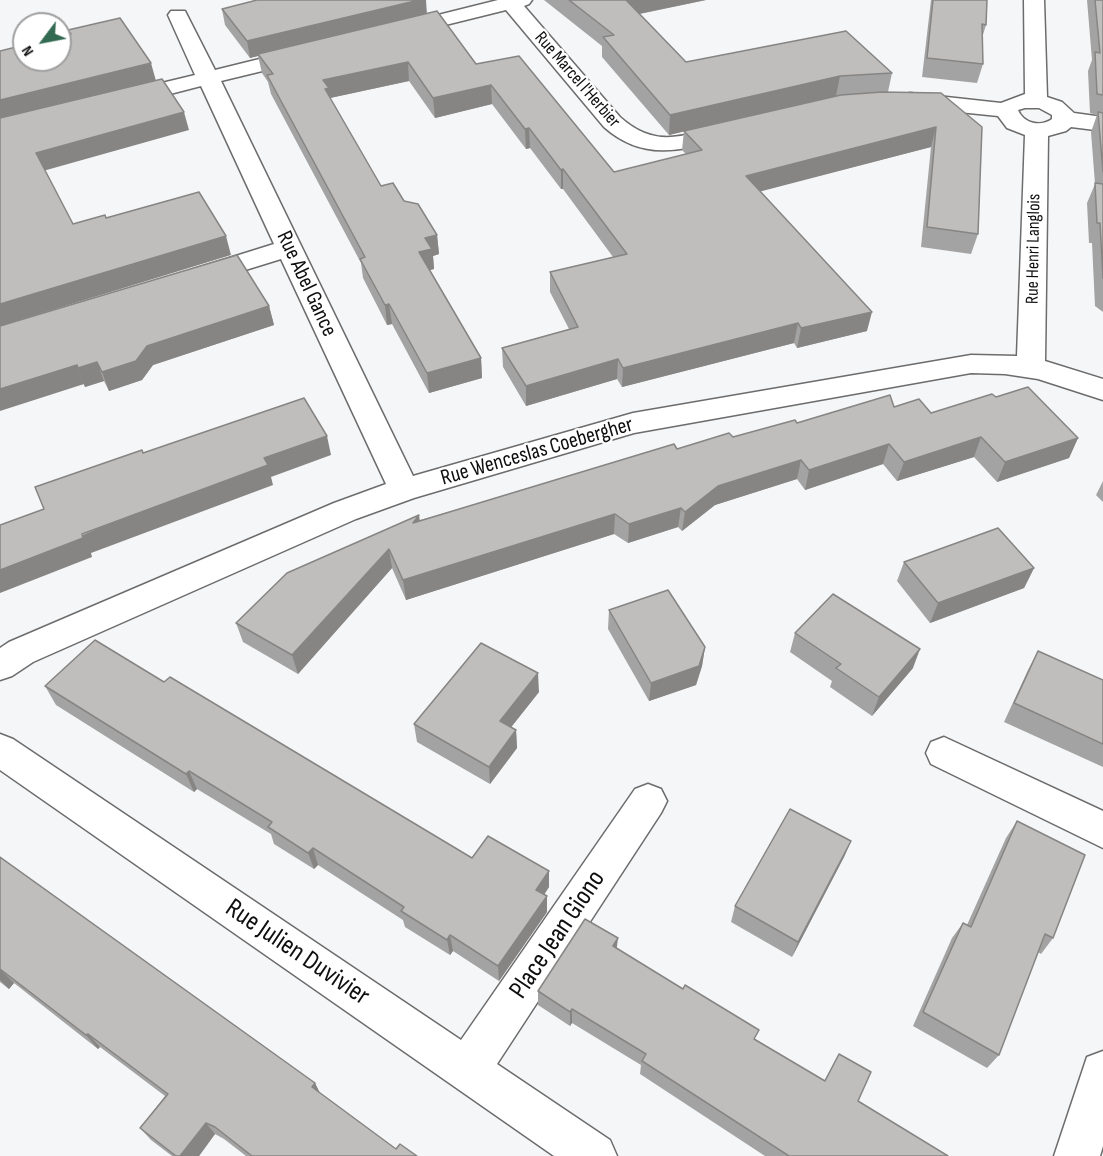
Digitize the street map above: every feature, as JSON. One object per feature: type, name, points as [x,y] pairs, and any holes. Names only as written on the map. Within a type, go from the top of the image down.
[{"type":"street","points":[[1034,0],[1036,101]]},
{"type":"street","points":[[383,35],[516,1]]},
{"type":"street","name":"Rue Marcel l'Herbier","points":[[516,1],[612,122],[626,135],[641,142],[665,145],[750,126]]},
{"type":"street","name":"Rue Abel Gance","points":[[178,15],[404,490]]},
{"type":"street","points":[[104,104],[325,49]]},
{"type":"street","points":[[891,100],[1007,110]]},
{"type":"street","points":[[1036,101],[1054,106],[1063,113],[1065,119],[1057,128],[1037,130],[1014,123],[1009,118],[1007,110],[1016,102],[1036,101]]},
{"type":"street","points":[[1065,119],[1103,124]]},
{"type":"street","name":"Rue Henri Langlois","points":[[1031,368],[1037,130]]},
{"type":"street","points":[[178,282],[289,248]]},
{"type":"street","name":"Rue Wenceslas Coebergher","points":[[0,666],[21,652],[345,511],[404,490],[613,428],[675,415],[972,364],[1001,363],[1031,368],[1082,381],[1103,390]]},
{"type":"street","name":"Rue Julien Duvivier","points":[[0,750],[594,1156]]},
{"type":"street","points":[[944,753],[1103,830]]},
{"type":"street","name":"Place Jean Giono","points":[[468,1068],[648,801]]},
{"type":"street","points":[[1077,1156],[1103,1073]]},
{"type":"building","points":[[257,0],[419,0],[247,41],[222,9]]},
{"type":"building","points":[[569,0],[626,0],[686,62],[846,31],[892,73],[840,76],[670,115],[603,37],[614,35]]},
{"type":"building","points":[[933,0],[987,0],[986,25],[982,24],[983,64],[927,58]]},
{"type":"building","points":[[1095,0],[1103,0],[1103,95],[1097,94],[1095,52],[1100,53]]},
{"type":"building","points":[[437,11],[476,64],[519,56],[614,172],[702,150],[684,131],[841,95],[882,92],[941,93],[982,127],[978,234],[927,227],[936,127],[746,176],[872,312],[801,328],[798,323],[623,368],[618,359],[526,386],[502,348],[578,327],[550,272],[627,254],[563,169],[561,170],[529,128],[525,129],[491,85],[433,98],[408,62],[323,80],[329,88],[325,89],[381,186],[393,183],[404,201],[418,204],[437,235],[425,238],[432,249],[419,252],[481,358],[427,373],[389,304],[385,305],[360,259],[365,257],[267,75],[273,74],[258,54]]},
{"type":"building","points":[[120,18],[151,63],[0,100],[0,51],[12,48],[12,72],[72,72],[72,29]]},
{"type":"building","points":[[162,79],[184,112],[36,153],[73,224],[105,215],[106,218],[199,192],[226,236],[0,304],[0,118]]},
{"type":"building","points":[[1098,112],[1103,113],[1103,172]]},
{"type":"building","points":[[1095,183],[1103,184],[1103,278],[1100,223],[1097,223]]},
{"type":"building","points":[[237,255],[269,306],[147,346],[136,361],[102,372],[97,362],[78,368],[77,365],[0,389],[0,326]]},
{"type":"building","points":[[1028,387],[1078,438],[1005,462],[981,437],[904,462],[889,444],[809,470],[801,460],[718,486],[685,512],[681,508],[629,524],[615,514],[403,580],[389,549],[292,655],[236,623],[287,573],[419,515],[413,523],[674,444],[677,449],[729,433],[733,437],[795,420],[797,423],[890,395],[894,407],[919,399],[931,413],[992,394],[996,397]]},
{"type":"building","points":[[304,398],[327,436],[264,458],[268,465],[82,534],[83,538],[0,570],[0,525],[44,509],[35,487]]},
{"type":"building","points":[[998,528],[1034,568],[938,603],[904,562]]},
{"type":"building","points":[[668,590],[705,647],[699,666],[651,683],[609,610]]},
{"type":"building","points":[[833,594],[920,649],[879,697],[836,668],[841,664],[795,633]]},
{"type":"building","points":[[95,640],[164,682],[170,677],[472,858],[488,836],[549,871],[536,890],[547,896],[498,966],[450,935],[447,940],[401,911],[404,907],[313,848],[308,853],[268,827],[272,822],[189,771],[186,774],[45,686]]},
{"type":"building","points":[[481,643],[538,673],[500,721],[516,730],[489,767],[414,724]]},
{"type":"building","points":[[1038,651],[1103,680],[1103,744],[1014,703]]},
{"type":"building","points":[[790,809],[851,841],[798,942],[735,906]]},
{"type":"building","points":[[1017,821],[1085,855],[1053,938],[1045,934],[999,1055],[923,1012],[963,923],[971,927]]},
{"type":"building","points":[[0,857],[315,1083],[312,1087],[396,1149],[400,1144],[417,1156],[252,1156],[215,1127],[206,1123],[180,1156],[176,1156],[140,1128],[168,1094],[0,969]]},
{"type":"building","points":[[585,919],[618,938],[613,946],[683,989],[685,985],[759,1030],[754,1039],[825,1081],[839,1054],[871,1072],[858,1101],[948,1156],[789,1156],[642,1061],[646,1054],[572,1009],[570,1012],[538,991]]}]
